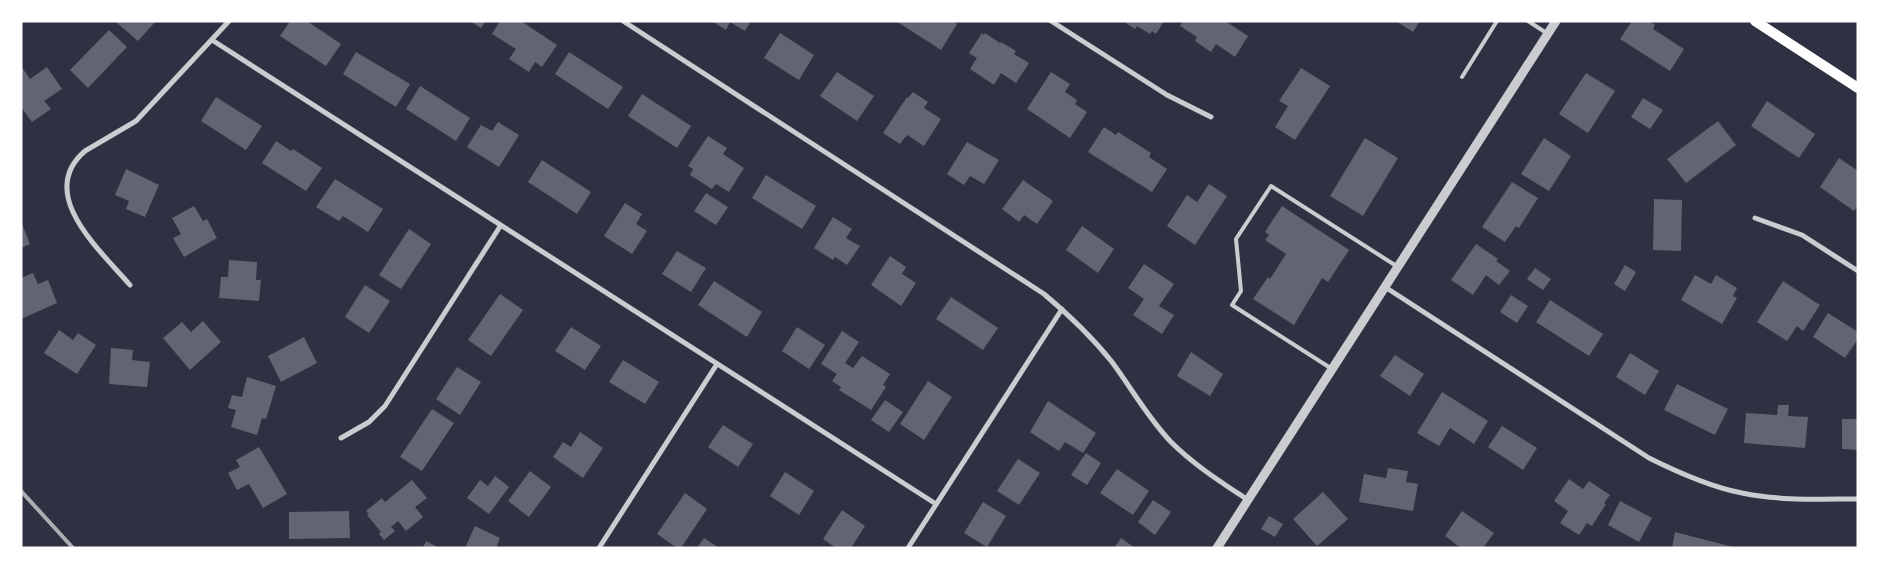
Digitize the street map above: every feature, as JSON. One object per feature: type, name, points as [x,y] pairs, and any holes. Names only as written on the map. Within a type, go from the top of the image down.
[{"type":"main road","points":[[1755,21],[1858,88]]},
{"type":"street","points":[[130,284],[82,230],[73,215],[67,192],[70,170],[79,156],[136,121],[229,21]]},
{"type":"street","points":[[623,21],[1028,282],[1062,309],[1098,345],[1147,414],[1172,443],[1204,470],[1248,500]]},
{"type":"street","points":[[1052,21],[1167,95],[1211,117]]},
{"type":"street","points":[[1217,548],[1556,21]]},
{"type":"street","points":[[212,40],[936,504]]},
{"type":"street","points":[[1755,218],[1802,235],[1858,271]]},
{"type":"street","points":[[341,438],[369,422],[384,406],[501,225]]},
{"type":"street","points":[[1385,288],[1649,458],[1691,478],[1742,493],[1769,497],[1858,499]]},
{"type":"street","points":[[908,548],[1062,309]]},
{"type":"street","points":[[599,548],[717,364]]},
{"type":"lane","points":[[1462,77],[1497,21]]},
{"type":"lane","points":[[1528,21],[1548,34]]},
{"type":"lane","points":[[1332,370],[1232,305],[1241,291],[1236,239],[1271,186],[1398,267]]},
{"type":"building","points":[[119,21],[156,21],[138,41],[117,23]]},
{"type":"building","points":[[290,21],[307,21],[341,44],[326,66],[280,36]]},
{"type":"building","points":[[470,21],[486,21],[481,28]]},
{"type":"building","points":[[500,21],[521,21],[557,45],[542,67],[535,62],[529,72],[509,59],[516,49],[492,34]]},
{"type":"building","points":[[712,21],[751,21],[745,31],[730,22],[726,30]]},
{"type":"building","points":[[896,21],[953,21],[957,24],[941,50]]},
{"type":"building","points":[[1127,21],[1164,21],[1156,34],[1152,31],[1150,34],[1137,26],[1135,29],[1126,23]]},
{"type":"building","points":[[1183,21],[1225,21],[1248,36],[1235,57],[1216,44],[1211,52],[1195,41],[1197,37],[1180,26]]},
{"type":"building","points":[[1396,21],[1420,21],[1413,32]]},
{"type":"building","points":[[1632,21],[1649,21],[1655,25],[1653,29],[1684,49],[1670,71],[1620,39]]},
{"type":"building","points":[[109,30],[127,47],[88,88],[70,70]]},
{"type":"building","points":[[780,33],[814,55],[799,80],[764,58]]},
{"type":"building","points":[[982,33],[1016,51],[1014,54],[1029,63],[1016,83],[1001,73],[994,85],[970,69],[977,58],[969,53]]},
{"type":"building","points":[[356,52],[410,84],[396,107],[343,74]]},
{"type":"building","points":[[569,52],[623,87],[608,109],[555,74]]},
{"type":"building","points":[[21,66],[30,79],[47,67],[62,89],[44,101],[51,109],[32,122],[21,107]]},
{"type":"building","points":[[1301,68],[1330,86],[1295,140],[1275,127],[1288,106],[1279,101]]},
{"type":"building","points":[[837,72],[874,96],[857,121],[820,96]]},
{"type":"building","points":[[1051,72],[1070,84],[1065,92],[1077,100],[1075,104],[1087,112],[1070,138],[1027,109]]},
{"type":"building","points":[[1586,73],[1615,91],[1588,133],[1559,114]]},
{"type":"building","points":[[420,86],[470,118],[456,141],[406,109]]},
{"type":"building","points":[[913,92],[928,102],[924,108],[941,119],[924,146],[907,135],[900,144],[883,133],[907,97]]},
{"type":"building","points":[[642,94],[691,126],[677,148],[628,116]]},
{"type":"building","points":[[216,97],[262,126],[246,150],[201,121]]},
{"type":"building","points":[[1643,98],[1663,110],[1650,129],[1631,117]]},
{"type":"building","points":[[1767,101],[1815,134],[1799,158],[1751,126]]},
{"type":"building","points":[[1718,121],[1736,145],[1686,183],[1667,159]]},
{"type":"building","points":[[498,122],[519,135],[499,167],[467,147],[481,125],[492,131]]},
{"type":"building","points":[[1104,127],[1116,135],[1118,132],[1151,153],[1149,157],[1167,169],[1152,192],[1088,152]]},
{"type":"building","points":[[708,136],[727,148],[723,154],[744,168],[729,192],[716,184],[712,189],[690,175],[693,169],[688,166]]},
{"type":"building","points":[[1365,138],[1398,158],[1363,216],[1330,196]]},
{"type":"building","points":[[1544,138],[1571,156],[1549,191],[1521,174]]},
{"type":"building","points":[[276,141],[291,151],[293,149],[322,168],[306,191],[262,163]]},
{"type":"building","points":[[967,142],[999,160],[984,184],[970,176],[964,185],[947,174]]},
{"type":"building","points":[[1839,158],[1858,171],[1858,206],[1854,211],[1820,187]]},
{"type":"building","points":[[542,160],[591,192],[577,214],[528,182]]},
{"type":"building","points":[[126,169],[159,185],[145,217],[126,209],[129,201],[115,195]]},
{"type":"building","points":[[766,175],[816,206],[802,229],[752,198]]},
{"type":"building","points":[[335,179],[383,209],[368,232],[343,216],[339,221],[316,207]]},
{"type":"building","points":[[1023,180],[1053,201],[1037,224],[1024,215],[1019,222],[1002,209]]},
{"type":"building","points":[[1512,182],[1538,198],[1519,228],[1516,226],[1505,242],[1482,227]]},
{"type":"building","points":[[1209,184],[1227,196],[1195,245],[1167,226],[1187,195],[1197,202]]},
{"type":"building","points":[[706,193],[728,207],[716,225],[694,211]]},
{"type":"building","points":[[1654,199],[1682,200],[1681,251],[1653,250]]},
{"type":"building","points":[[625,203],[642,214],[636,224],[647,231],[632,254],[604,236]]},
{"type":"building","points":[[194,206],[203,221],[207,219],[217,238],[184,257],[173,238],[181,234],[172,218]]},
{"type":"building","points":[[1282,206],[1349,250],[1328,282],[1322,278],[1294,325],[1253,299],[1268,277],[1270,279],[1286,254],[1265,240],[1269,235],[1265,232]]},
{"type":"building","points":[[833,217],[852,229],[846,238],[860,246],[847,265],[835,257],[833,260],[814,248]]},
{"type":"building","points":[[21,221],[30,244],[21,248]]},
{"type":"building","points":[[1082,226],[1114,249],[1098,273],[1066,250]]},
{"type":"building","points":[[409,229],[431,244],[401,289],[379,275]]},
{"type":"building","points":[[1476,244],[1498,259],[1496,261],[1510,271],[1499,285],[1486,275],[1473,295],[1451,280]]},
{"type":"building","points":[[677,251],[706,268],[691,292],[662,274]]},
{"type":"building","points":[[890,256],[906,267],[902,274],[916,283],[901,306],[871,285]]},
{"type":"building","points":[[229,260],[257,262],[256,280],[261,280],[259,301],[219,298],[221,277],[228,277]]},
{"type":"building","points":[[1144,264],[1174,284],[1159,306],[1174,315],[1162,334],[1133,315],[1144,299],[1128,288]]},
{"type":"building","points":[[1625,265],[1636,272],[1625,291],[1614,284]]},
{"type":"building","points":[[1535,268],[1551,279],[1543,290],[1527,279]]},
{"type":"building","points":[[33,273],[38,284],[48,280],[57,303],[21,319],[21,278]]},
{"type":"building","points":[[1695,275],[1711,284],[1716,275],[1737,288],[1733,296],[1737,298],[1722,324],[1681,300]]},
{"type":"building","points":[[714,281],[762,312],[747,337],[698,305]]},
{"type":"building","points":[[1783,281],[1820,305],[1803,331],[1797,326],[1787,341],[1757,322]]},
{"type":"building","points":[[365,285],[390,301],[369,333],[345,317]]},
{"type":"building","points":[[500,294],[523,310],[491,356],[468,340]]},
{"type":"building","points":[[1511,295],[1528,306],[1517,323],[1500,312]]},
{"type":"building","points":[[951,297],[998,328],[983,350],[936,319]]},
{"type":"building","points":[[1550,300],[1603,334],[1589,356],[1536,322]]},
{"type":"building","points":[[1828,313],[1858,332],[1858,339],[1845,358],[1813,337]]},
{"type":"building","points":[[203,321],[221,342],[190,370],[163,338],[182,322],[191,332]]},
{"type":"building","points":[[571,327],[601,346],[585,370],[555,351]]},
{"type":"building","points":[[797,327],[825,345],[809,369],[782,351]]},
{"type":"building","points":[[59,330],[73,340],[78,333],[96,345],[77,374],[44,353]]},
{"type":"building","points":[[842,331],[859,342],[845,363],[853,368],[862,356],[890,374],[883,385],[886,387],[871,410],[839,390],[841,387],[832,381],[837,374],[821,364]]},
{"type":"building","points":[[304,337],[317,363],[281,382],[268,356]]},
{"type":"building","points":[[111,348],[133,350],[132,360],[150,362],[147,387],[109,384]]},
{"type":"building","points":[[1191,352],[1223,374],[1210,396],[1177,376]]},
{"type":"building","points":[[1630,353],[1659,371],[1645,395],[1616,377]]},
{"type":"building","points":[[1395,355],[1424,374],[1410,396],[1380,376]]},
{"type":"building","points":[[623,360],[659,382],[645,404],[609,382]]},
{"type":"building","points":[[457,367],[481,382],[460,415],[436,399]]},
{"type":"building","points":[[247,377],[276,386],[266,419],[262,418],[257,435],[231,427],[236,410],[228,408],[232,395],[242,397]]},
{"type":"building","points":[[928,381],[952,397],[924,440],[900,424]]},
{"type":"building","points":[[1677,384],[1728,409],[1715,435],[1664,410]]},
{"type":"building","points":[[1442,392],[1488,421],[1474,444],[1450,428],[1439,446],[1417,433]]},
{"type":"building","points":[[885,400],[903,412],[889,432],[871,420]]},
{"type":"building","points":[[1048,401],[1096,433],[1083,453],[1065,442],[1059,451],[1030,432]]},
{"type":"building","points":[[1778,405],[1789,405],[1788,416],[1808,417],[1805,448],[1744,443],[1746,413],[1777,415]]},
{"type":"building","points":[[432,409],[454,423],[422,471],[400,457]]},
{"type":"building","points":[[1842,419],[1858,419],[1858,450],[1842,449]]},
{"type":"building","points":[[723,425],[753,444],[738,467],[708,447]]},
{"type":"building","points":[[1502,426],[1537,448],[1523,470],[1488,447]]},
{"type":"building","points":[[580,432],[603,448],[583,478],[553,457],[563,442],[571,447]]},
{"type":"building","points":[[259,447],[287,494],[263,508],[249,484],[237,490],[228,473],[240,467],[236,460]]},
{"type":"building","points":[[1086,453],[1101,463],[1087,485],[1071,475]]},
{"type":"building","points":[[1018,459],[1040,473],[1019,505],[997,491]]},
{"type":"building","points":[[1388,468],[1408,471],[1406,482],[1418,484],[1413,511],[1359,502],[1364,474],[1386,478]]},
{"type":"building","points":[[1117,469],[1149,491],[1133,515],[1100,493]]},
{"type":"building","points":[[530,471],[551,487],[529,517],[508,501]]},
{"type":"building","points":[[785,472],[814,491],[799,515],[770,496]]},
{"type":"building","points":[[495,476],[509,487],[489,514],[467,498],[480,480],[488,486]]},
{"type":"building","points":[[1569,479],[1583,489],[1589,481],[1610,495],[1592,526],[1587,523],[1579,535],[1560,523],[1568,511],[1554,501]]},
{"type":"building","points":[[412,480],[427,498],[415,507],[423,517],[406,531],[398,521],[391,527],[395,531],[384,540],[379,534],[381,532],[367,515],[369,514],[366,511],[382,498],[385,502]]},
{"type":"building","points":[[1323,492],[1348,519],[1317,546],[1293,519]]},
{"type":"building","points":[[685,493],[707,509],[681,548],[677,548],[657,534]]},
{"type":"building","points":[[1153,500],[1171,512],[1155,535],[1138,522]]},
{"type":"building","points":[[1620,501],[1652,518],[1639,542],[1608,525]]},
{"type":"building","points":[[983,502],[1006,516],[987,547],[964,533]]},
{"type":"building","points":[[842,510],[865,526],[851,548],[836,548],[823,539]]},
{"type":"building","points":[[349,511],[350,538],[289,539],[289,512]]},
{"type":"building","points":[[1462,511],[1494,533],[1483,548],[1461,548],[1445,536]]},
{"type":"building","points":[[1269,516],[1283,524],[1275,537],[1261,529]]},
{"type":"building","points":[[475,526],[500,538],[496,548],[465,548]]},
{"type":"building","points":[[1675,532],[1733,547],[1733,548],[1672,548]]},
{"type":"building","points":[[704,538],[719,548],[697,548]]},
{"type":"building","points":[[1121,538],[1135,548],[1114,548]]},
{"type":"building","points":[[426,541],[439,548],[423,548]]},
{"type":"railway","points":[[21,491],[73,548]]}]
